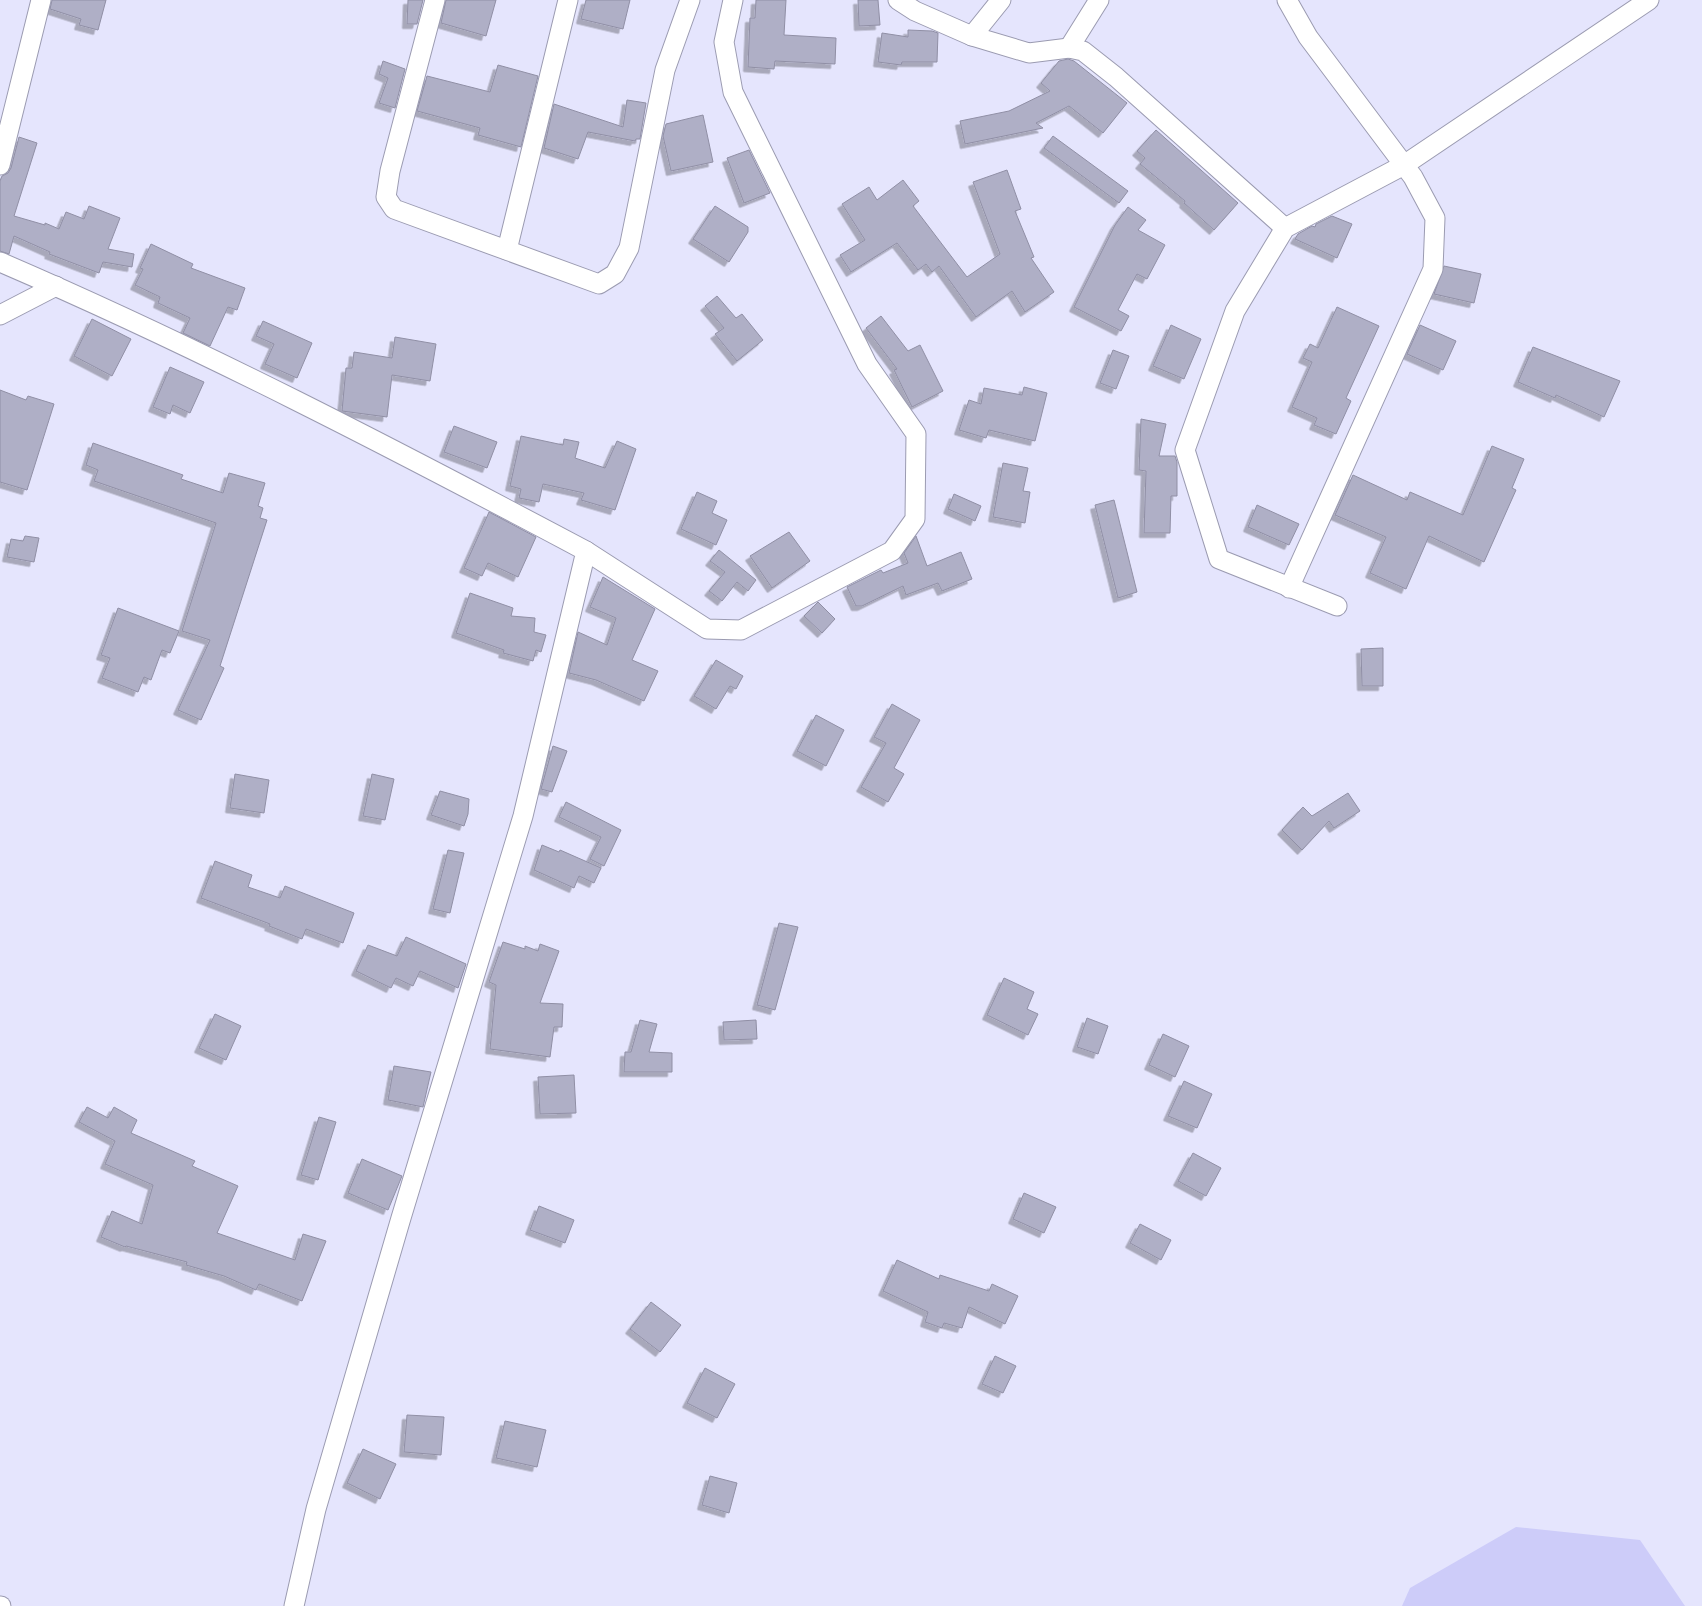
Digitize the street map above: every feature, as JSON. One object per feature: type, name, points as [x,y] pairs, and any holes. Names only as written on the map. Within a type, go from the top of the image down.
[{"type":"street","points":[[0,165],[41,0]]},
{"type":"street","points":[[435,0],[390,171],[386,197],[394,209],[599,284],[615,274],[629,248],[665,70],[690,0]]},
{"type":"street","points":[[507,250],[568,0]]},
{"type":"street","points":[[0,262],[56,286],[256,380],[586,551],[708,629],[741,630],[892,551],[915,519],[916,434],[867,364],[733,92],[724,42],[733,0]]},
{"type":"street","points":[[898,0],[919,6],[972,36],[1029,53],[1069,48],[1083,51],[1116,77],[1285,228]]},
{"type":"street","points":[[972,36],[1001,0]]},
{"type":"street","points":[[1069,48],[1099,0]]},
{"type":"street","points":[[1287,0],[1308,37],[1413,177],[1435,218],[1434,269],[1289,588]]},
{"type":"street","points":[[1337,606],[1219,559],[1185,450],[1235,311],[1285,228],[1404,165],[1649,0]]},
{"type":"street","points":[[0,315],[56,286]]},
{"type":"street","points":[[294,1606],[316,1509],[400,1218],[523,816],[586,551]]},
{"type":"shaded area","points":[[1516,1527],[1640,1540],[1685,1606],[1402,1606],[1410,1588]]},
{"type":"building","points":[[52,0],[106,0],[98,30],[79,25],[81,19],[50,9]]},
{"type":"building","points":[[408,0],[423,0],[417,24],[407,24]]},
{"type":"building","points":[[446,0],[496,0],[486,36],[441,23]]},
{"type":"building","points":[[586,0],[630,0],[623,29],[581,19]]},
{"type":"building","points":[[756,0],[786,0],[784,35],[836,38],[835,64],[775,61],[774,69],[748,67],[750,18],[755,18]]},
{"type":"building","points":[[858,0],[878,0],[880,25],[859,26]]},
{"type":"building","points":[[908,30],[938,33],[937,62],[902,62],[901,65],[878,62],[882,33],[908,37]]},
{"type":"building","points":[[1068,59],[1074,61],[1127,103],[1103,133],[1069,106],[1036,123],[1043,128],[965,144],[960,121],[1009,111],[1050,91],[1041,83],[1059,61]]},
{"type":"building","points":[[383,61],[405,69],[395,108],[379,103],[388,78],[379,74]]},
{"type":"building","points":[[498,65],[538,76],[521,147],[478,135],[480,128],[417,111],[427,76],[490,92]]},
{"type":"building","points":[[627,100],[646,103],[640,139],[635,141],[588,132],[578,159],[544,148],[554,104],[623,127]]},
{"type":"building","points":[[703,115],[713,162],[671,171],[663,136],[666,124]]},
{"type":"building","points":[[1156,130],[1238,203],[1214,230],[1184,203],[1185,201],[1140,164],[1145,158],[1137,151]]},
{"type":"building","points":[[1053,136],[1128,191],[1119,203],[1044,148]]},
{"type":"building","points":[[19,137],[37,143],[14,216],[45,225],[45,223],[59,229],[66,212],[84,219],[89,206],[120,218],[108,249],[134,254],[132,267],[103,262],[99,273],[49,254],[50,252],[14,236],[9,254],[0,251],[0,181],[2,176],[8,173],[11,168]]},
{"type":"building","points":[[749,150],[770,193],[744,203],[727,158]]},
{"type":"building","points":[[1007,170],[1021,209],[1015,211],[1034,257],[1031,258],[1054,292],[1025,312],[1012,291],[976,317],[939,266],[932,272],[926,264],[918,270],[897,243],[851,272],[840,255],[865,240],[842,204],[869,187],[877,200],[903,180],[919,201],[913,206],[967,277],[1000,254],[973,182]]},
{"type":"building","points":[[715,206],[748,227],[748,232],[729,262],[693,239]]},
{"type":"building","points":[[1128,207],[1146,220],[1138,230],[1165,245],[1147,279],[1137,274],[1118,310],[1129,316],[1121,331],[1074,307],[1115,225]]},
{"type":"building","points":[[1332,216],[1352,224],[1337,258],[1295,239],[1298,234],[1312,226],[1315,227],[1316,224]]},
{"type":"building","points":[[151,244],[193,264],[191,268],[245,288],[237,310],[228,307],[210,346],[183,333],[190,318],[158,303],[160,297],[135,285],[143,269],[140,268]]},
{"type":"building","points":[[1444,266],[1481,274],[1474,303],[1434,294]]},
{"type":"building","points":[[717,296],[736,318],[742,314],[763,340],[737,361],[715,334],[724,328],[705,306]]},
{"type":"building","points":[[1337,307],[1379,326],[1346,398],[1351,401],[1336,434],[1314,425],[1317,418],[1292,407],[1312,362],[1303,358],[1310,344],[1318,348]]},
{"type":"building","points":[[881,316],[908,351],[920,345],[943,391],[912,407],[894,370],[897,369],[866,328]]},
{"type":"building","points":[[92,319],[131,339],[112,376],[74,356]]},
{"type":"building","points":[[263,321],[312,343],[297,378],[265,364],[274,344],[256,336]]},
{"type":"building","points":[[1171,325],[1201,339],[1184,379],[1153,366]]},
{"type":"building","points":[[1420,325],[1456,341],[1443,370],[1407,354]]},
{"type":"building","points":[[395,337],[436,344],[430,381],[392,375],[387,417],[342,411],[346,368],[352,368],[354,352],[392,358]]},
{"type":"building","points":[[1533,347],[1620,381],[1604,417],[1556,395],[1555,398],[1518,382]]},
{"type":"building","points":[[1113,350],[1129,356],[1116,389],[1100,383]]},
{"type":"building","points":[[170,367],[204,382],[190,413],[173,405],[170,414],[153,407]]},
{"type":"building","points":[[1024,387],[1047,393],[1035,441],[989,430],[986,438],[959,430],[969,400],[981,404],[984,388],[1022,395]]},
{"type":"building","points":[[0,390],[26,400],[28,396],[54,404],[27,490],[0,482]]},
{"type":"building","points":[[1141,419],[1166,424],[1159,456],[1175,456],[1177,462],[1177,496],[1171,496],[1170,533],[1144,533],[1146,471],[1139,470]]},
{"type":"building","points":[[454,426],[497,442],[487,468],[444,452]]},
{"type":"building","points":[[521,436],[563,445],[564,439],[579,442],[575,458],[605,468],[617,441],[636,449],[615,510],[581,500],[584,493],[543,484],[539,502],[519,498],[521,489],[510,486]]},
{"type":"building","points":[[93,443],[183,475],[181,479],[223,493],[229,473],[265,483],[258,506],[263,508],[260,518],[267,520],[220,666],[224,668],[201,720],[178,710],[210,640],[182,631],[216,523],[94,481],[98,470],[86,465]]},
{"type":"building","points":[[1492,446],[1524,459],[1512,488],[1516,490],[1484,562],[1429,536],[1406,589],[1370,573],[1386,537],[1335,515],[1353,475],[1407,500],[1410,492],[1463,515]]},
{"type":"building","points":[[1003,463],[1028,468],[1023,491],[1030,492],[1025,523],[993,517]]},
{"type":"building","points":[[697,492],[717,501],[712,513],[727,520],[716,545],[681,529]]},
{"type":"building","points":[[954,494],[981,506],[975,521],[948,509]]},
{"type":"building","points":[[1114,500],[1137,592],[1118,598],[1095,505]]},
{"type":"building","points":[[1257,505],[1299,524],[1289,545],[1248,527]]},
{"type":"building","points":[[489,512],[536,537],[518,577],[488,563],[482,576],[464,568]]},
{"type":"building","points":[[789,532],[810,561],[772,588],[750,556]]},
{"type":"building","points":[[25,536],[39,538],[34,562],[7,557],[11,539],[23,541]]},
{"type":"building","points":[[916,536],[927,566],[961,552],[972,579],[942,591],[938,583],[906,595],[903,586],[862,606],[856,606],[847,587],[881,570],[883,573],[908,563],[904,553]]},
{"type":"building","points":[[719,550],[756,580],[748,591],[737,582],[722,601],[709,591],[725,572],[710,561]]},
{"type":"building","points":[[603,577],[655,609],[632,660],[658,671],[644,701],[596,680],[569,673],[578,632],[607,645],[616,618],[590,607]]},
{"type":"building","points":[[470,593],[513,608],[511,616],[535,618],[534,632],[546,635],[541,652],[536,650],[533,661],[503,653],[504,650],[456,633]]},
{"type":"building","points":[[818,602],[835,619],[822,633],[804,616]]},
{"type":"building","points":[[118,608],[179,631],[170,653],[162,650],[151,680],[144,677],[138,692],[102,678],[110,658],[101,655]]},
{"type":"building","points":[[1383,648],[1383,686],[1362,686],[1361,649]]},
{"type":"building","points":[[716,660],[743,676],[736,689],[730,686],[716,709],[694,696]]},
{"type":"building","points":[[892,704],[920,720],[894,768],[904,774],[888,802],[861,787],[886,743],[874,737]]},
{"type":"building","points":[[816,715],[844,730],[826,766],[797,751]]},
{"type":"building","points":[[553,746],[567,751],[552,792],[541,789]]},
{"type":"building","points":[[235,774],[269,780],[264,813],[230,808]]},
{"type":"building","points":[[372,774],[394,779],[385,820],[363,816]]},
{"type":"building","points":[[440,791],[469,799],[468,814],[464,826],[431,815]]},
{"type":"building","points":[[1348,793],[1360,811],[1334,828],[1329,821],[1302,850],[1282,830],[1303,807],[1312,816]]},
{"type":"building","points":[[566,802],[621,830],[604,866],[590,859],[601,837],[559,817]]},
{"type":"building","points":[[542,845],[559,852],[560,850],[601,868],[594,883],[579,876],[574,888],[534,870]]},
{"type":"building","points":[[448,850],[464,853],[450,913],[433,909]]},
{"type":"building","points":[[215,861],[252,875],[248,887],[280,898],[285,886],[354,913],[343,943],[306,929],[302,939],[269,926],[270,924],[201,898]]},
{"type":"building","points":[[779,923],[798,927],[775,1010],[757,1005]]},
{"type":"building","points":[[406,937],[466,964],[458,988],[420,971],[413,986],[396,978],[391,988],[356,971],[368,945],[397,956]]},
{"type":"building","points":[[503,942],[525,949],[525,946],[538,951],[540,944],[559,951],[540,1003],[563,1004],[562,1027],[554,1027],[550,1057],[490,1049],[496,985],[489,982]]},
{"type":"building","points":[[1004,978],[1034,992],[1027,1009],[1038,1014],[1028,1035],[987,1015]]},
{"type":"building","points":[[215,1014],[241,1026],[226,1060],[199,1048]]},
{"type":"building","points":[[1087,1018],[1108,1026],[1098,1054],[1077,1047]]},
{"type":"building","points":[[640,1020],[657,1024],[649,1052],[672,1053],[672,1072],[624,1072],[625,1052],[631,1052]]},
{"type":"building","points":[[756,1020],[757,1039],[724,1040],[723,1022]]},
{"type":"building","points":[[1163,1034],[1189,1046],[1175,1077],[1149,1065]]},
{"type":"building","points":[[394,1066],[431,1072],[423,1107],[388,1100]]},
{"type":"building","points":[[574,1075],[576,1113],[540,1114],[538,1077]]},
{"type":"building","points":[[1184,1081],[1212,1094],[1197,1128],[1168,1116]]},
{"type":"building","points":[[87,1107],[108,1118],[114,1107],[137,1120],[131,1133],[195,1161],[192,1166],[238,1186],[217,1233],[295,1260],[303,1234],[326,1241],[302,1301],[259,1284],[256,1290],[224,1276],[186,1265],[187,1262],[125,1247],[101,1237],[112,1211],[142,1224],[153,1185],[105,1164],[115,1141],[79,1122]]},
{"type":"building","points":[[319,1117],[336,1122],[318,1180],[301,1175]]},
{"type":"building","points":[[1193,1153],[1221,1168],[1206,1196],[1178,1181]]},
{"type":"building","points":[[362,1159],[402,1176],[388,1210],[348,1193]]},
{"type":"building","points":[[1024,1193],[1056,1207],[1044,1233],[1013,1219]]},
{"type":"building","points":[[539,1206],[574,1220],[565,1243],[530,1230]]},
{"type":"building","points":[[1140,1224],[1171,1240],[1161,1260],[1130,1243]]},
{"type":"building","points":[[897,1260],[939,1279],[940,1275],[989,1291],[992,1284],[1018,1296],[1005,1324],[969,1307],[962,1328],[944,1323],[942,1328],[925,1322],[928,1312],[883,1291]]},
{"type":"building","points":[[651,1302],[681,1325],[660,1352],[630,1329]]},
{"type":"building","points":[[995,1356],[1016,1366],[1003,1393],[982,1384]]},
{"type":"building","points":[[705,1368],[735,1384],[717,1418],[687,1403]]},
{"type":"building","points":[[407,1415],[444,1417],[441,1455],[404,1452]]},
{"type":"building","points":[[505,1421],[546,1430],[537,1467],[496,1458]]},
{"type":"building","points":[[363,1449],[396,1464],[380,1499],[347,1483]]},
{"type":"building","points":[[710,1476],[737,1483],[729,1513],[702,1505]]}]
